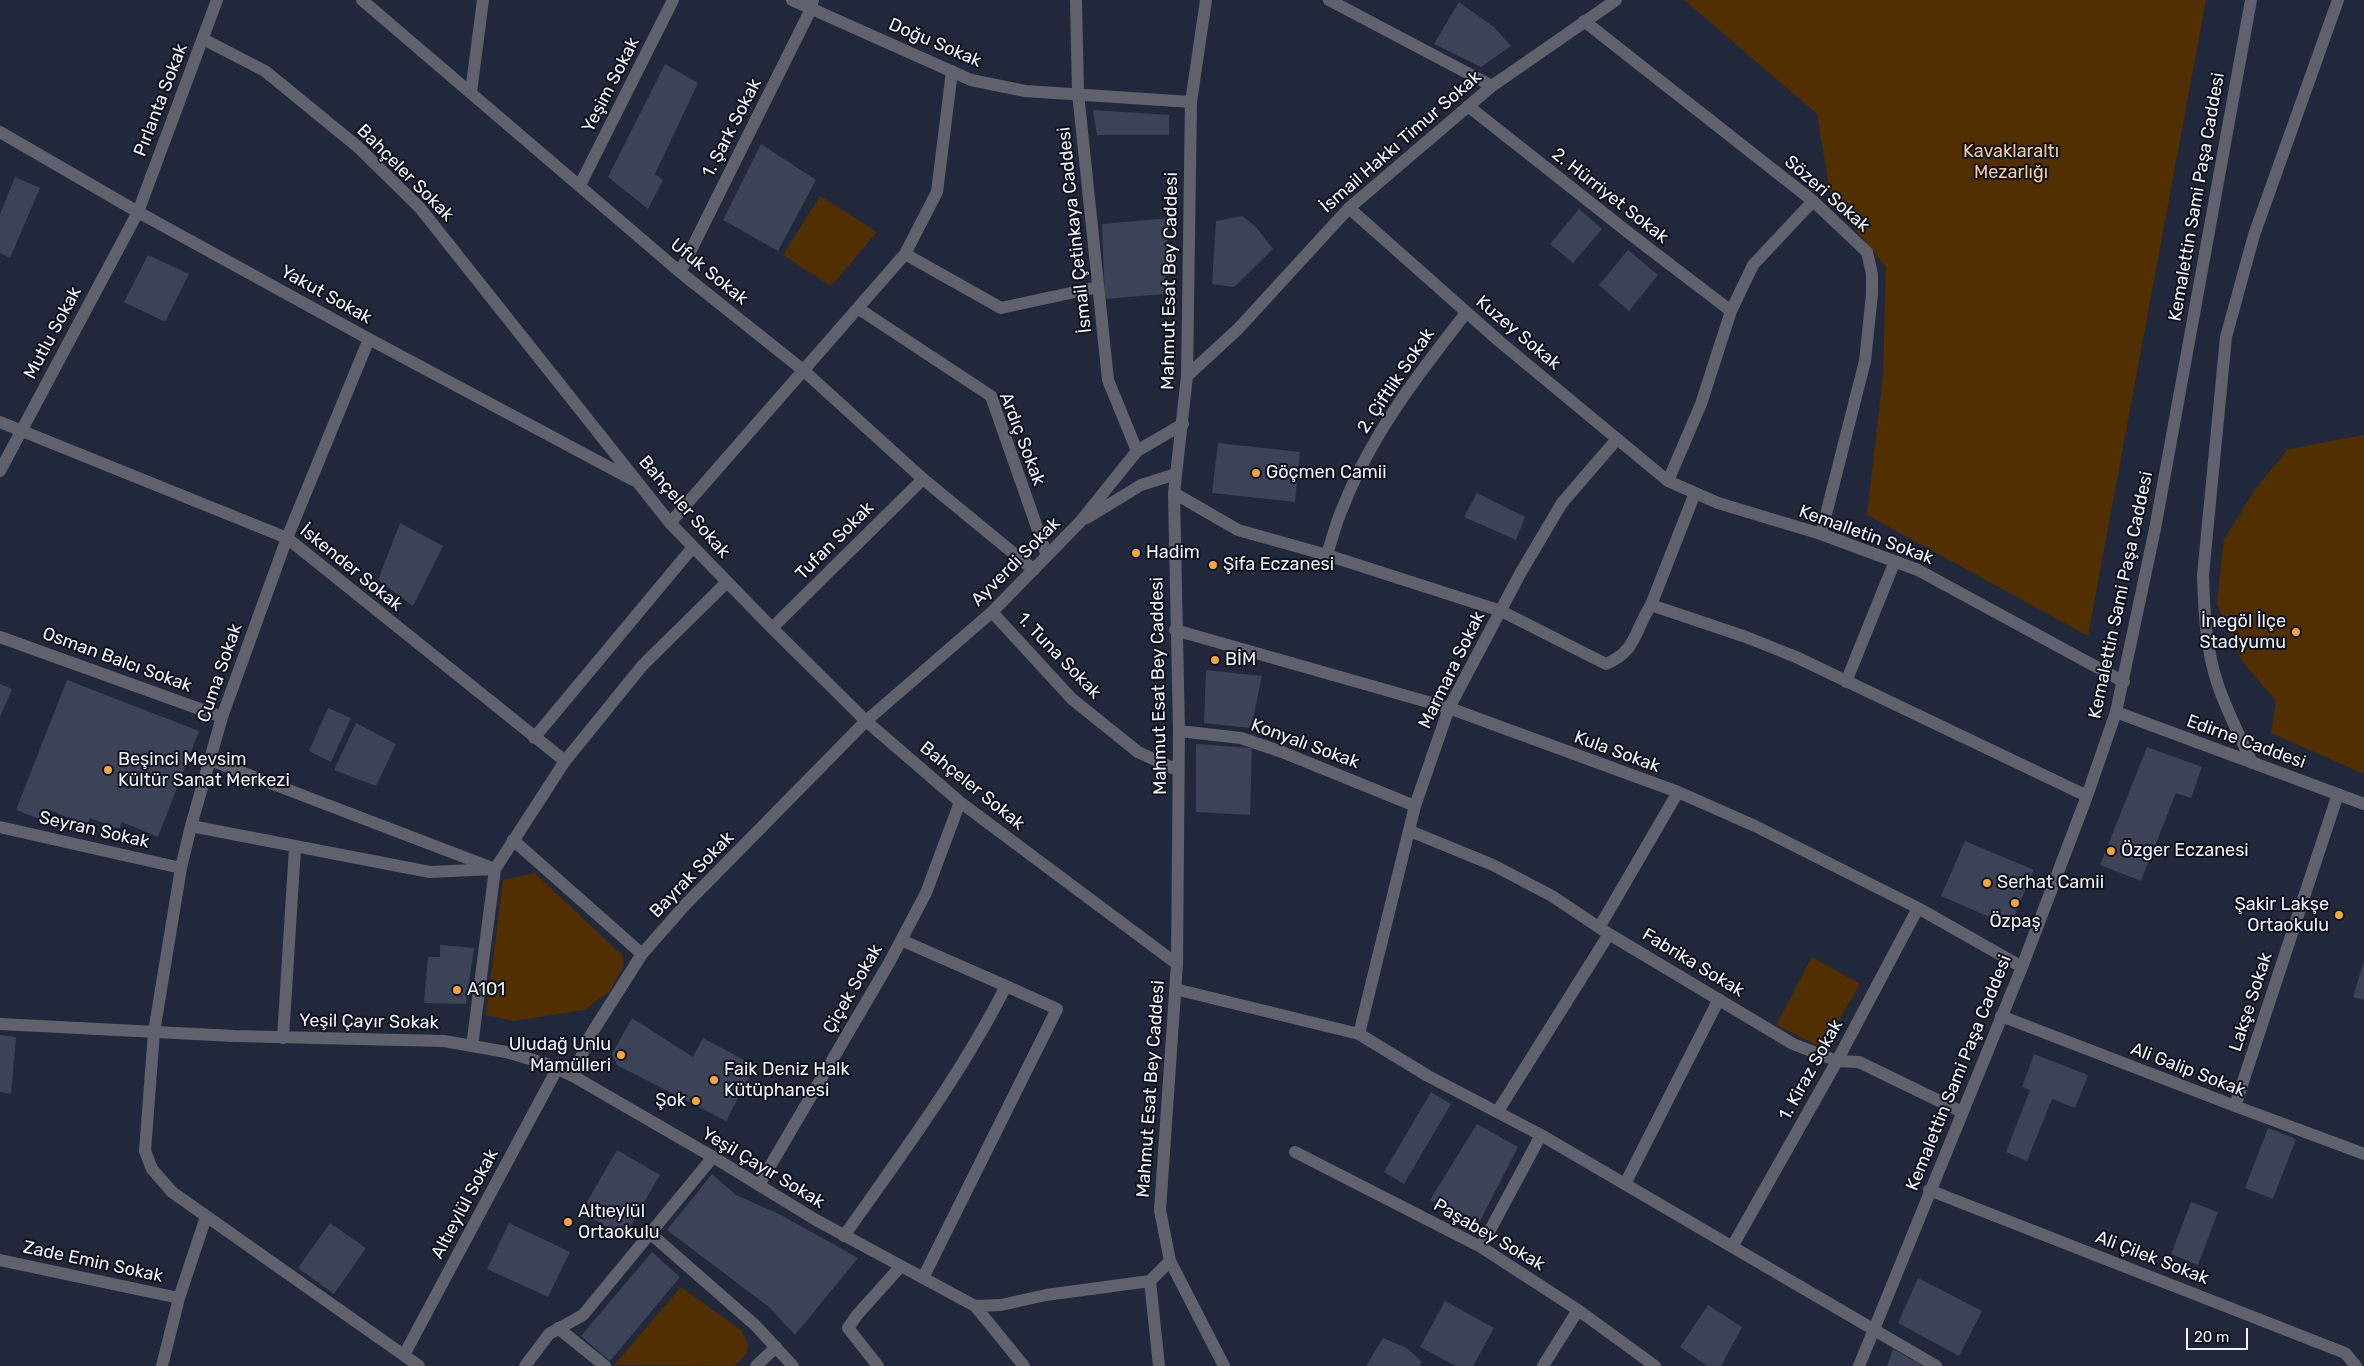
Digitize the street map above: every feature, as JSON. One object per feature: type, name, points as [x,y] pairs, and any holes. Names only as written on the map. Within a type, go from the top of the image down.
[{"type":"street","name":"Pırlanta Sokak","points":[[138,212],[217,0]]},
{"type":"street","name":"Ufuk Sokak","points":[[362,0],[680,272],[803,370],[923,479],[1034,570]]},
{"type":"street","points":[[471,92],[483,0]]},
{"type":"street","name":"Yeşim Sokak","points":[[580,185],[673,0]]},
{"type":"street","name":"Doğu Sokak","points":[[792,0],[812,5],[971,80],[1026,91],[1192,102]]},
{"type":"street","name":"İsmail Çetinkaya Caddesi","points":[[1076,0],[1078,93],[1108,380],[1137,451]]},
{"type":"street","name":"Mahmut Esat Bey Caddesi","points":[[1206,0],[1192,102],[1187,376],[1174,494],[1175,630],[1179,731],[1177,770],[1177,964],[1160,1210],[1170,1261],[1224,1366]]},
{"type":"street","points":[[1329,0],[1329,2],[1492,86]]},
{"type":"street","name":"İsmail Hakkı Timur Sokak","points":[[1187,376],[1238,329],[1348,208],[1492,86],[1616,0]]},
{"type":"street","name":"Kemalettin Sami Paşa Caddesi","points":[[1859,1366],[1929,1190],[2022,966],[2087,796],[2116,712],[2124,682],[2155,529],[2251,0]]},
{"type":"street","points":[[2252,764],[2218,685],[2210,647],[2202,575],[2226,336],[2254,235],[2338,0]]},
{"type":"street","name":"1. Şark Sokak","points":[[680,272],[812,5]]},
{"type":"street","name":"Sözeri Sokak","points":[[1584,21],[1813,201],[1867,252],[1872,274],[1870,324],[1865,361],[1821,534]]},
{"type":"street","name":"Bahçeler Sokak","points":[[203,39],[265,71],[358,147],[420,208],[670,523],[866,721],[960,802],[1177,964]]},
{"type":"street","points":[[670,523],[905,254],[938,192],[952,71]]},
{"type":"street","name":"2. Hürriyet Sokak","points":[[1468,106],[1731,311]]},
{"type":"street","name":"Yakut Sokak","points":[[0,132],[138,212],[369,339],[638,482]]},
{"type":"street","points":[[1668,480],[1701,404],[1731,311],[1753,265],[1813,201]]},
{"type":"street","name":"Kuzey Sokak","points":[[1348,208],[1466,313],[1668,480]]},
{"type":"street","name":"Mutlu Sokak","points":[[0,471],[20,430],[138,212]]},
{"type":"street","points":[[905,254],[1001,308],[1098,286]]},
{"type":"street","name":"Ardıç Sokak","points":[[858,309],[991,396],[1047,556]]},
{"type":"street","name":"2. Çiftlik Sokak","points":[[1327,555],[1343,507],[1370,451],[1399,402],[1466,313]]},
{"type":"street","name":"Cuma Sokak","points":[[369,339],[287,538],[222,716],[191,826],[181,868],[154,1032],[145,1151],[152,1169],[172,1192],[419,1366]]},
{"type":"street","name":"İskender Sokak","points":[[0,422],[287,538],[565,761]]},
{"type":"street","name":"Ayverdi Sokak","points":[[866,721],[992,612],[1080,522],[1137,451],[1183,424]]},
{"type":"street","name":"Marmara Sokak","points":[[1359,1034],[1379,944],[1415,806],[1449,708],[1521,572],[1562,503],[1617,439]]},
{"type":"street","points":[[1080,522],[1141,485],[1176,474]]},
{"type":"street","name":"Tufan Sokak","points":[[772,628],[923,479]]},
{"type":"street","name":"Kemalletin Sokak","points":[[1668,480],[1718,503],[1821,534],[1918,570],[2124,682]]},
{"type":"street","points":[[1174,494],[1238,530],[1327,555],[1501,611],[1606,664],[1620,658],[1630,649],[1642,619],[1651,605],[1695,493]]},
{"type":"street","points":[[534,738],[693,547]]},
{"type":"street","points":[[1846,682],[1895,561]]},
{"type":"street","points":[[472,1046],[495,868],[565,761],[642,666],[727,582]]},
{"type":"street","points":[[1651,605],[1746,637],[1796,657],[2087,796]]},
{"type":"street","name":"1. Tuna Sokak","points":[[992,612],[1072,699],[1138,752],[1177,770]]},
{"type":"street","name":"Kula Sokak","points":[[1175,630],[1449,708],[1678,792],[1756,826],[1918,908],[2022,966]]},
{"type":"street","name":"Osman Balcı Sokak","points":[[0,637],[222,716]]},
{"type":"street","name":"Edirne Caddesi","points":[[2116,712],[2364,804]]},
{"type":"street","name":"Bayrak Sokak","points":[[573,1076],[590,1036],[642,954],[685,904],[866,721]]},
{"type":"street","name":"Konyalı Sokak","points":[[1179,731],[1241,738],[1282,752],[1415,806]]},
{"type":"street","points":[[210,760],[495,868]]},
{"type":"street","points":[[1498,1111],[1605,930],[1678,792]]},
{"type":"street","name":"Lakşe Sokak","points":[[2235,1106],[2338,794]]},
{"type":"street","name":"Çiçek Sokak","points":[[758,1185],[901,940],[926,893],[960,802]]},
{"type":"street","points":[[191,826],[295,848],[430,872],[495,868]]},
{"type":"street","name":"Seyran Sokak","points":[[0,827],[181,868]]},
{"type":"street","name":"Fabrika Sokak","points":[[1410,831],[1493,864],[1552,896],[1793,1044],[1837,1061],[1860,1062],[1962,1112]]},
{"type":"street","points":[[513,840],[642,954]]},
{"type":"street","points":[[283,1038],[295,848]]},
{"type":"street","name":"1. Kiraz Sokak","points":[[1732,1247],[1837,1061],[1918,908]]},
{"type":"street","points":[[901,940],[1057,1009],[923,1278]]},
{"type":"street","points":[[844,1236],[921,1126],[968,1054],[1006,986]]},
{"type":"street","points":[[1175,989],[1359,1034],[1428,1076],[1541,1135],[1873,1331],[1936,1366]]},
{"type":"street","points":[[1625,1184],[1719,999]]},
{"type":"street","name":"Ali Galip Sokak","points":[[2001,1016],[2364,1154]]},
{"type":"street","name":"Yeşil Çayır Sokak","points":[[0,1024],[283,1038],[444,1041],[506,1052],[547,1064],[573,1076],[844,1236],[975,1306]]},
{"type":"street","name":"Altıeylül Sokak","points":[[404,1355],[556,1069]]},
{"type":"street","points":[[1481,1247],[1541,1135]]},
{"type":"street","name":"Paşabey Sokak","points":[[1295,1152],[1481,1247],[1578,1310],[1655,1366]]},
{"type":"street","points":[[525,1366],[549,1334],[583,1314],[713,1157]]},
{"type":"street","name":"Ali Çilek Sokak","points":[[1929,1190],[2345,1353],[2356,1366]]},
{"type":"street","points":[[162,1366],[179,1298],[206,1217]]},
{"type":"street","points":[[651,1234],[755,1325],[793,1366]]},
{"type":"street","name":"Zade Emin Sokak","points":[[0,1260],[179,1298]]},
{"type":"street","points":[[975,1306],[1001,1305],[1046,1295],[1150,1281],[1170,1261]]},
{"type":"street","points":[[878,1366],[848,1328],[857,1315],[901,1266]]},
{"type":"street","points":[[1150,1281],[1159,1366]]},
{"type":"street","points":[[975,1306],[1024,1366]]},
{"type":"street","points":[[1543,1366],[1578,1310]]},
{"type":"street","points":[[558,1328],[605,1366]]},
{"type":"street","points":[[756,1366],[776,1347]]},
{"type":"green space","name":"Kavaklaraltı Mezarlığı","points":[[1684,0],[2206,0],[2088,636],[1867,515],[1883,376],[1886,267],[1831,199],[1817,114]]},
{"type":"green space","points":[[820,196],[877,232],[831,286],[783,255]]},
{"type":"green space","name":"İnegöl İlçe Stadyumu","points":[[2364,435],[2364,774],[2271,733],[2276,701],[2241,660],[2217,604],[2224,539],[2257,487],[2288,449]]},
{"type":"green space","points":[[535,873],[623,956],[623,968],[609,992],[584,1010],[513,1021],[486,1015],[503,880]]},
{"type":"green space","points":[[1812,957],[1860,984],[1823,1048],[1776,1025]]},
{"type":"green space","points":[[681,1287],[742,1331],[748,1344],[747,1353],[735,1366],[614,1365]]},
{"type":"building","points":[[1459,2],[1494,27],[1511,46],[1481,67],[1434,44]]},
{"type":"building","points":[[665,64],[698,83],[655,174],[663,180],[648,209],[608,177]]},
{"type":"building","points":[[1093,110],[1169,115],[1169,135],[1097,135]]},
{"type":"building","points":[[761,144],[816,180],[778,251],[723,220]]},
{"type":"building","points":[[15,177],[40,188],[10,258],[0,253],[0,214]]},
{"type":"building","points":[[1579,209],[1602,229],[1573,263],[1550,244]]},
{"type":"building","points":[[1242,216],[1256,227],[1273,249],[1234,287],[1212,284],[1216,221]]},
{"type":"building","points":[[1169,218],[1164,294],[1105,299],[1102,224]]},
{"type":"building","points":[[1628,250],[1658,275],[1629,311],[1599,285]]},
{"type":"building","points":[[148,255],[189,274],[165,322],[124,302]]},
{"type":"building","name":"Göçmen Camii","points":[[1218,443],[1300,452],[1295,502],[1212,493]]},
{"type":"building","points":[[1477,493],[1525,517],[1516,540],[1464,517]]},
{"type":"building","points":[[400,523],[443,546],[413,606],[378,580]]},
{"type":"building","points":[[1206,670],[1262,676],[1251,728],[1204,723]]},
{"type":"building","name":"Beşinci Mevsim Kültür Sanat Merkezi","points":[[67,680],[199,731],[158,837],[122,822],[119,829],[90,818],[87,825],[47,809],[42,820],[16,810]]},
{"type":"building","points":[[0,684],[12,689],[0,717]]},
{"type":"building","points":[[328,708],[351,718],[331,762],[309,751]]},
{"type":"building","points":[[356,723],[396,744],[376,786],[334,770]]},
{"type":"building","points":[[1196,744],[1252,748],[1250,815],[1196,812]]},
{"type":"building","points":[[2147,747],[2202,767],[2191,798],[2176,793],[2141,881],[2100,865]]},
{"type":"building","name":"Serhat Camii","points":[[1965,841],[2034,870],[2010,926],[1941,896]]},
{"type":"building","points":[[440,945],[474,948],[466,1004],[424,1003],[428,957],[440,957]]},
{"type":"building","points":[[2364,961],[2364,1000],[2353,997]]},
{"type":"building","points":[[632,1018],[693,1057],[703,1038],[755,1066],[726,1121],[617,1065],[612,1054]]},
{"type":"building","points":[[0,1035],[16,1037],[11,1094],[0,1092]]},
{"type":"building","points":[[2034,1054],[2088,1075],[2075,1108],[2052,1099],[2027,1161],[2006,1152],[2030,1090],[2022,1087]]},
{"type":"building","points":[[1431,1092],[1451,1104],[1404,1184],[1384,1172]]},
{"type":"building","points":[[1477,1124],[1518,1147],[1480,1221],[1430,1200]]},
{"type":"building","points":[[2268,1128],[2296,1139],[2273,1199],[2245,1188]]},
{"type":"building","points":[[617,1150],[660,1175],[624,1237],[581,1212]]},
{"type":"building","points":[[712,1174],[736,1195],[781,1215],[858,1258],[795,1335],[770,1308],[667,1230]]},
{"type":"building","points":[[2191,1202],[2218,1212],[2198,1265],[2171,1254]]},
{"type":"building","points":[[330,1223],[366,1248],[334,1294],[298,1268]]},
{"type":"building","points":[[509,1223],[570,1252],[548,1297],[487,1269]]},
{"type":"building","points":[[652,1252],[680,1277],[610,1361],[581,1336]]},
{"type":"building","points":[[1918,1278],[1982,1311],[1959,1356],[1898,1323]]},
{"type":"building","points":[[1445,1301],[1494,1328],[1473,1366],[1456,1366],[1420,1347]]},
{"type":"building","points":[[1708,1305],[1742,1327],[1721,1366],[1707,1366],[1680,1347]]},
{"type":"building","points":[[1383,1338],[1407,1348],[1422,1362],[1420,1366],[1366,1366]]},
{"type":"building","points":[[1893,1349],[1923,1366],[1887,1366]]},
{"type":"place","name":"Göçmen Camii","points":[[1256,473]]},
{"type":"place","name":"Hadim","points":[[1136,553]]},
{"type":"place","name":"Şifa Eczanesi","points":[[1213,565]]},
{"type":"place","name":"İnegöl İlçe Stadyumu","points":[[2296,632]]},
{"type":"place","name":"BİM","points":[[1215,660]]},
{"type":"place","name":"Beşinci Mevsim Kültür Sanat Merkezi","points":[[108,770]]},
{"type":"place","name":"Özger Eczanesi","points":[[2111,851]]},
{"type":"place","name":"Serhat Camii","points":[[1987,883]]},
{"type":"place","name":"Özpaş","points":[[2015,903]]},
{"type":"place","name":"Şakir Lakşe Ortaokulu","points":[[2339,915]]},
{"type":"place","name":"A101","points":[[457,990]]},
{"type":"place","name":"Uludağ Unlu Mamülleri","points":[[621,1055]]},
{"type":"place","name":"Faik Deniz Halk Kütüphanesi","points":[[714,1080]]},
{"type":"place","name":"Şok","points":[[696,1101]]},
{"type":"place","name":"Altıeylül Ortaokulu","points":[[568,1222]]}]
